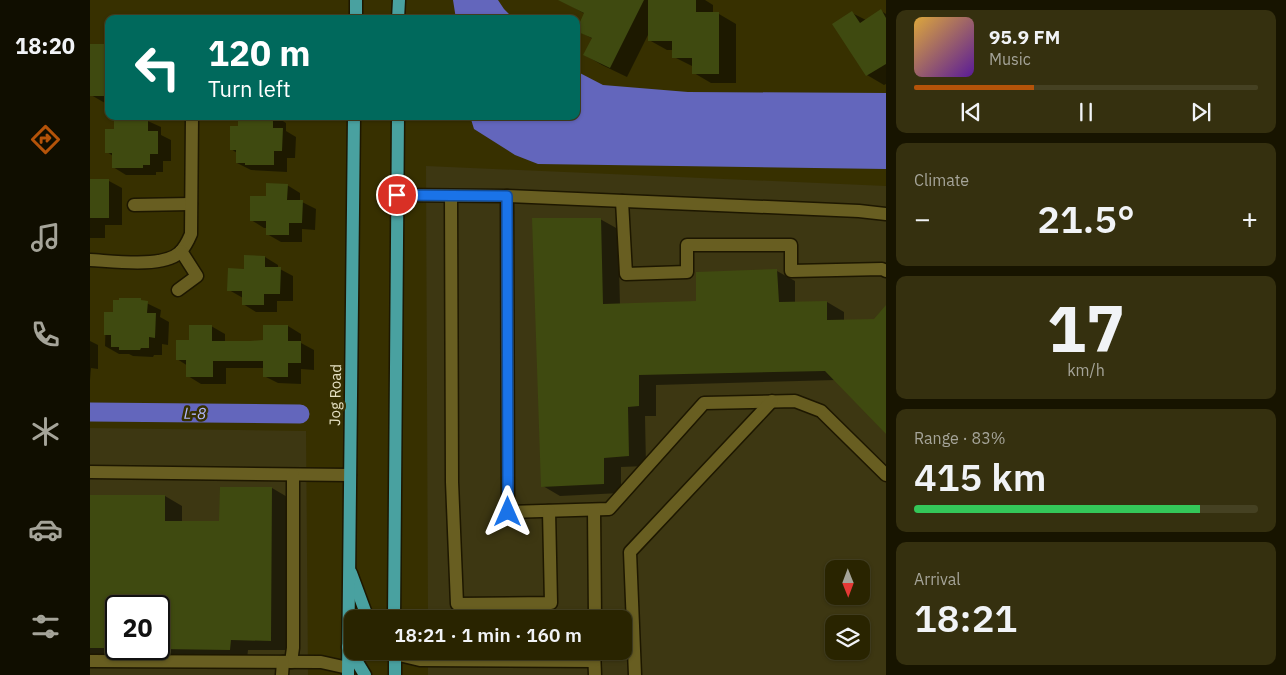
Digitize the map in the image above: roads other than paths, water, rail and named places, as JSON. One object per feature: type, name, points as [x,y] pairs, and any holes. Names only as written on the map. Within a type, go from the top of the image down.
[{"type":"main road","points":[[356,0],[356,15]]},
{"type":"main road","points":[[398,15],[399,0]]},
{"type":"main road","name":"Jog Road","points":[[348,610],[354,120]]},
{"type":"main road","points":[[394,610],[398,120]]},
{"type":"main road","points":[[349,566],[365,610]]},
{"type":"main road","points":[[356,660],[365,675]]},
{"type":"main road","points":[[394,660],[395,675]]},
{"type":"lane","points":[[90,260],[155,262],[167,260],[181,251],[186,245],[191,234],[192,120]]},
{"type":"lane","points":[[397,195],[507,196],[859,211],[886,214]]},
{"type":"lane","points":[[451,196],[452,482],[457,604],[551,603],[549,511]]},
{"type":"lane","points":[[507,196],[508,512],[609,509],[704,403],[795,401],[821,411],[886,475]]},
{"type":"lane","points":[[622,201],[626,274],[687,272],[687,246],[790,244],[791,271],[886,270]]},
{"type":"lane","points":[[134,206],[191,204]]},
{"type":"lane","points":[[178,290],[197,276],[181,251]]},
{"type":"lane","points":[[635,675],[630,552],[772,401]]},
{"type":"lane","points":[[90,472],[350,475]]},
{"type":"lane","points":[[285,666],[293,648],[293,475]]},
{"type":"lane","points":[[594,510],[594,610]]},
{"type":"lane","points":[[594,660],[595,675]]},
{"type":"lane","points":[[90,662],[285,666],[321,662],[348,671]]},
{"type":"waterway","name":"L-8","points":[[90,412],[300,414]]}]
